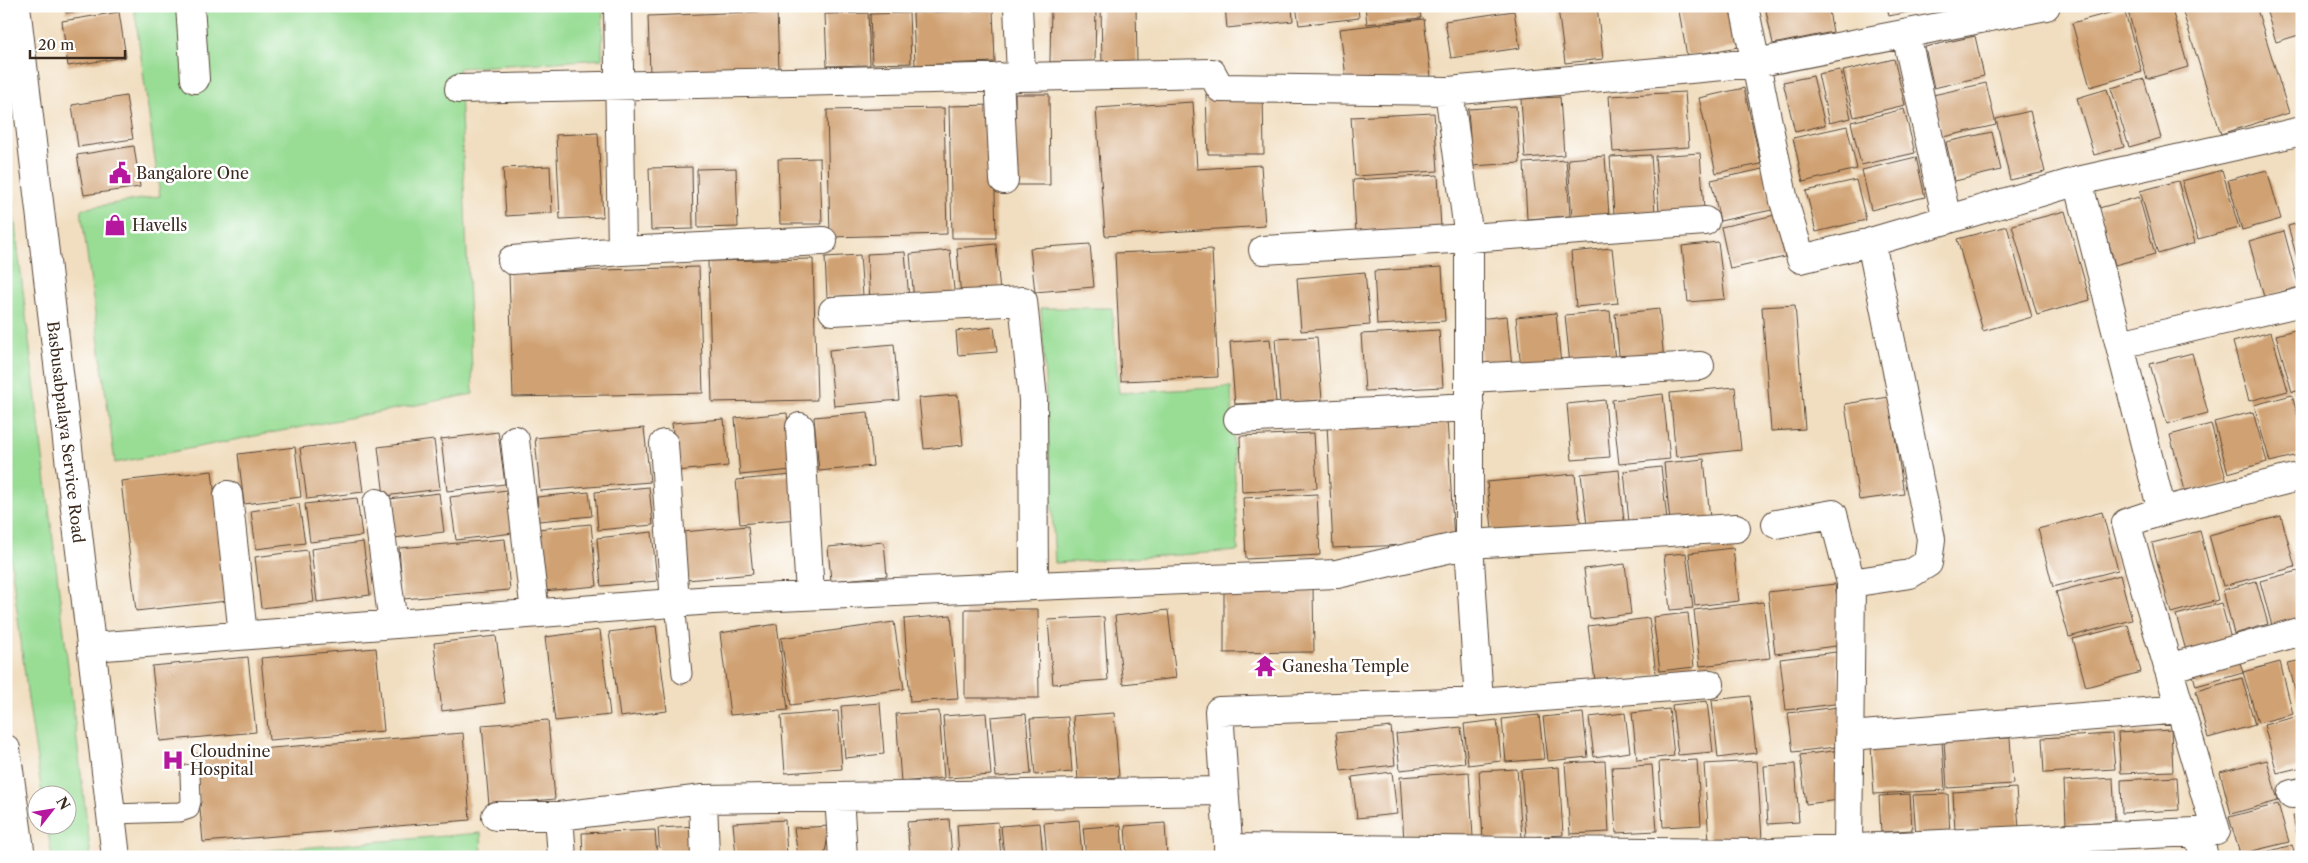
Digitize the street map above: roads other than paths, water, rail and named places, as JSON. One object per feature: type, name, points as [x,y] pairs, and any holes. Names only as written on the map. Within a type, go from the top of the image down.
[{"type":"main road","name":"Basbusabpalaya Service Road","points":[[16,6],[116,857]]},
{"type":"main road","points":[[190,6],[195,79]]},
{"type":"main road","points":[[618,6],[622,251]]},
{"type":"main road","points":[[1004,180],[1010,76],[1018,6]]},
{"type":"main road","points":[[1744,6],[1784,201],[1801,259],[1871,242],[2078,182],[2302,132]]},
{"type":"main road","points":[[459,89],[1212,73],[1220,88],[1448,91],[1756,63],[2046,6]]},
{"type":"main road","points":[[1906,34],[1947,220]]},
{"type":"main road","points":[[1448,91],[1469,238],[1469,544],[1479,702]]},
{"type":"main road","points":[[2078,182],[2162,511]]},
{"type":"main road","points":[[1263,250],[1469,238],[1705,220]]},
{"type":"main road","points":[[512,260],[622,251],[823,241]]},
{"type":"main road","points":[[1851,583],[1910,574],[1928,563],[1931,539],[1871,242]]},
{"type":"main road","points":[[833,312],[1023,300],[1033,400],[1034,586]]},
{"type":"main road","points":[[2120,344],[2302,302]]},
{"type":"main road","points":[[1469,378],[1700,366]]},
{"type":"main road","points":[[1238,419],[1470,407]]},
{"type":"main road","points":[[800,427],[810,594]]},
{"type":"main road","points":[[515,440],[535,613]]},
{"type":"main road","points":[[664,444],[675,603]]},
{"type":"main road","points":[[1710,684],[1479,702],[1219,712],[1229,852],[1752,853],[1848,849],[2201,845],[2216,831],[2126,523],[2162,511],[2302,476]]},
{"type":"main road","points":[[228,495],[243,635]]},
{"type":"main road","points":[[377,503],[393,624]]},
{"type":"main road","points":[[1776,524],[1833,514],[1851,583],[1848,849]]},
{"type":"main road","points":[[92,647],[810,594],[1337,574],[1469,544],[1736,528]]},
{"type":"main road","points":[[2168,668],[2302,631]]},
{"type":"main road","points":[[1850,736],[2181,709]]},
{"type":"main road","points":[[6,749],[21,857]]},
{"type":"main road","points":[[496,816],[559,816],[703,799],[1224,791]]},
{"type":"main road","points":[[839,797],[843,857]]},
{"type":"main road","points":[[703,799],[705,857]]},
{"type":"main road","points":[[559,816],[562,857]]},
{"type":"lane","points":[[675,603],[682,674]]},
{"type":"lane","points":[[111,814],[180,812],[189,809],[191,801],[190,774]]},
{"type":"place","name":"Bangalore One","points":[[120,173]]},
{"type":"place","name":"Havells","points":[[115,225]]},
{"type":"place","name":"Ganesha Temple","points":[[1265,666]]},
{"type":"place","name":"Cloudnine Hospital","points":[[173,760]]}]
